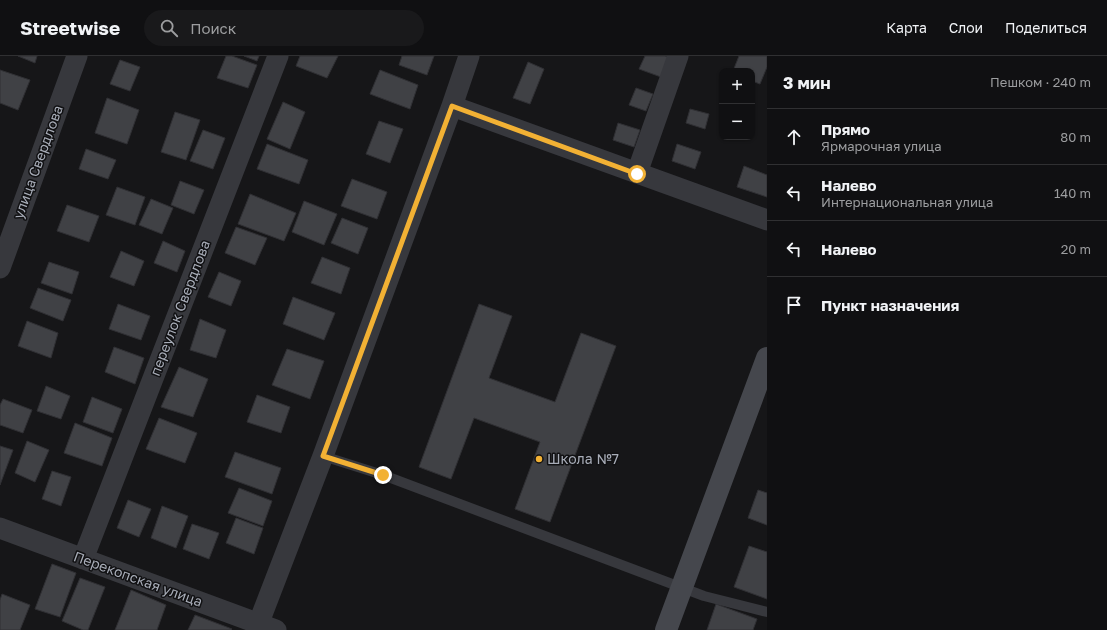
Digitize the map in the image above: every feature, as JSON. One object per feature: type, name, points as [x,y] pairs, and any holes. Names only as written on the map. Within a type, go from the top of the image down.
[{"type":"main road","points":[[666,630],[767,358]]},
{"type":"street","name":"улица Свердлова","points":[[0,268],[77,56]]},
{"type":"street","name":"переулок Свердлова","points":[[83,559],[278,56]]},
{"type":"street","points":[[263,628],[323,456],[469,56]]},
{"type":"street","points":[[637,174],[678,56]]},
{"type":"street","points":[[452,106],[767,220]]},
{"type":"street","name":"Перекопская улица","points":[[0,528],[263,628]]},
{"type":"lane","points":[[323,456],[383,475],[704,596],[767,612]]},
{"type":"building","points":[[18,56],[37,56],[35,63]]},
{"type":"building","points":[[226,56],[232,56],[257,65],[248,88],[217,78]]},
{"type":"building","points":[[244,56],[259,56],[257,61]]},
{"type":"building","points":[[300,56],[338,56],[327,78],[296,66]]},
{"type":"building","points":[[402,56],[434,56],[427,75],[399,65]]},
{"type":"building","points":[[645,56],[668,57],[661,77],[639,69]]},
{"type":"building","points":[[739,56],[767,56],[767,67],[760,84],[755,82],[755,68],[734,68]]},
{"type":"building","points":[[120,60],[140,67],[130,91],[110,84]]},
{"type":"building","points":[[528,62],[544,69],[530,104],[513,98]]},
{"type":"building","points":[[0,70],[30,80],[18,110],[0,103]]},
{"type":"building","points":[[380,70],[418,85],[410,109],[370,94]]},
{"type":"building","points":[[636,88],[653,94],[646,111],[629,105]]},
{"type":"building","points":[[107,98],[139,110],[127,144],[95,133]]},
{"type":"building","points":[[283,102],[305,112],[290,149],[267,139]]},
{"type":"building","points":[[690,109],[709,114],[705,129],[686,123]]},
{"type":"building","points":[[175,112],[200,120],[186,160],[161,152]]},
{"type":"building","points":[[379,121],[403,129],[390,163],[366,154]]},
{"type":"building","points":[[618,123],[640,130],[634,147],[613,140]]},
{"type":"building","points":[[203,130],[225,138],[213,169],[190,161]]},
{"type":"building","points":[[267,144],[308,160],[299,184],[257,169]]},
{"type":"building","points":[[677,144],[701,152],[695,169],[672,161]]},
{"type":"building","points":[[86,149],[116,160],[108,179],[79,169]]},
{"type":"building","points":[[744,166],[767,175],[767,197],[737,187]]},
{"type":"building","points":[[352,179],[387,192],[377,219],[341,206]]},
{"type":"building","points":[[180,181],[204,190],[194,214],[171,205]]},
{"type":"building","points":[[117,187],[145,197],[135,225],[106,215]]},
{"type":"building","points":[[250,194],[296,213],[284,241],[238,224]]},
{"type":"building","points":[[151,199],[173,208],[162,234],[139,225]]},
{"type":"building","points":[[304,201],[337,214],[324,245],[292,232]]},
{"type":"building","points":[[67,205],[99,216],[89,242],[57,231]]},
{"type":"building","points":[[342,218],[368,228],[358,254],[331,243]]},
{"type":"building","points":[[236,227],[267,238],[255,265],[225,253]]},
{"type":"building","points":[[163,241],[185,251],[177,272],[154,263]]},
{"type":"building","points":[[121,251],[144,261],[134,286],[110,277]]},
{"type":"building","points":[[322,257],[350,268],[341,294],[311,283]]},
{"type":"building","points":[[49,262],[79,272],[72,294],[41,283]]},
{"type":"building","points":[[219,272],[241,281],[231,306],[208,297]]},
{"type":"building","points":[[38,288],[71,300],[63,321],[30,308]]},
{"type":"building","points":[[293,297],[335,313],[324,340],[283,324]]},
{"type":"building","points":[[118,304],[150,316],[141,340],[109,329]]},
{"type":"building","points":[[479,304],[512,316],[489,378],[555,402],[581,333],[616,346],[550,522],[515,509],[540,442],[474,418],[451,479],[419,467]]},
{"type":"building","points":[[200,319],[226,330],[216,358],[190,350]]},
{"type":"building","points":[[27,321],[58,333],[51,358],[18,346]]},
{"type":"building","points":[[114,347],[144,358],[135,384],[105,372]]},
{"type":"building","points":[[287,349],[324,361],[310,399],[272,385]]},
{"type":"building","points":[[179,367],[208,379],[193,417],[161,407]]},
{"type":"building","points":[[46,386],[70,396],[61,419],[37,411]]},
{"type":"building","points":[[257,395],[290,407],[281,433],[247,422]]},
{"type":"building","points":[[92,397],[122,409],[113,433],[83,422]]},
{"type":"building","points":[[3,399],[32,410],[23,433],[0,425],[0,405]]},
{"type":"building","points":[[159,418],[197,433],[185,463],[146,449]]},
{"type":"building","points":[[75,423],[112,438],[102,466],[64,453]]},
{"type":"building","points":[[27,441],[49,450],[35,482],[15,473]]},
{"type":"building","points":[[0,446],[13,450],[0,485]]},
{"type":"building","points":[[235,452],[281,468],[272,494],[225,477]]},
{"type":"building","points":[[52,471],[71,477],[61,506],[42,499]]},
{"type":"building","points":[[239,488],[272,501],[263,526],[228,513]]},
{"type":"building","points":[[758,490],[767,493],[767,525],[748,518]]},
{"type":"building","points":[[128,500],[151,509],[139,537],[117,528]]},
{"type":"building","points":[[162,506],[188,516],[176,548],[151,538]]},
{"type":"building","points":[[236,518],[263,528],[254,554],[226,543]]},
{"type":"building","points":[[192,524],[219,533],[209,559],[183,549]]},
{"type":"building","points":[[749,546],[767,552],[767,599],[734,587]]},
{"type":"building","points":[[52,564],[76,573],[60,617],[35,609]]},
{"type":"building","points":[[80,578],[105,587],[88,630],[83,630],[62,621]]},
{"type":"building","points":[[131,590],[166,605],[157,630],[115,630]]},
{"type":"building","points":[[2,594],[30,605],[20,630],[0,630],[0,600]]},
{"type":"building","points":[[716,604],[757,619],[753,630],[707,630]]},
{"type":"building","points":[[195,615],[232,629],[188,630]]},
{"type":"place","name":"Школа №7","points":[[539,459]]},
{"type":"route","points":[[383,475],[323,456],[452,106],[637,174]]}]
